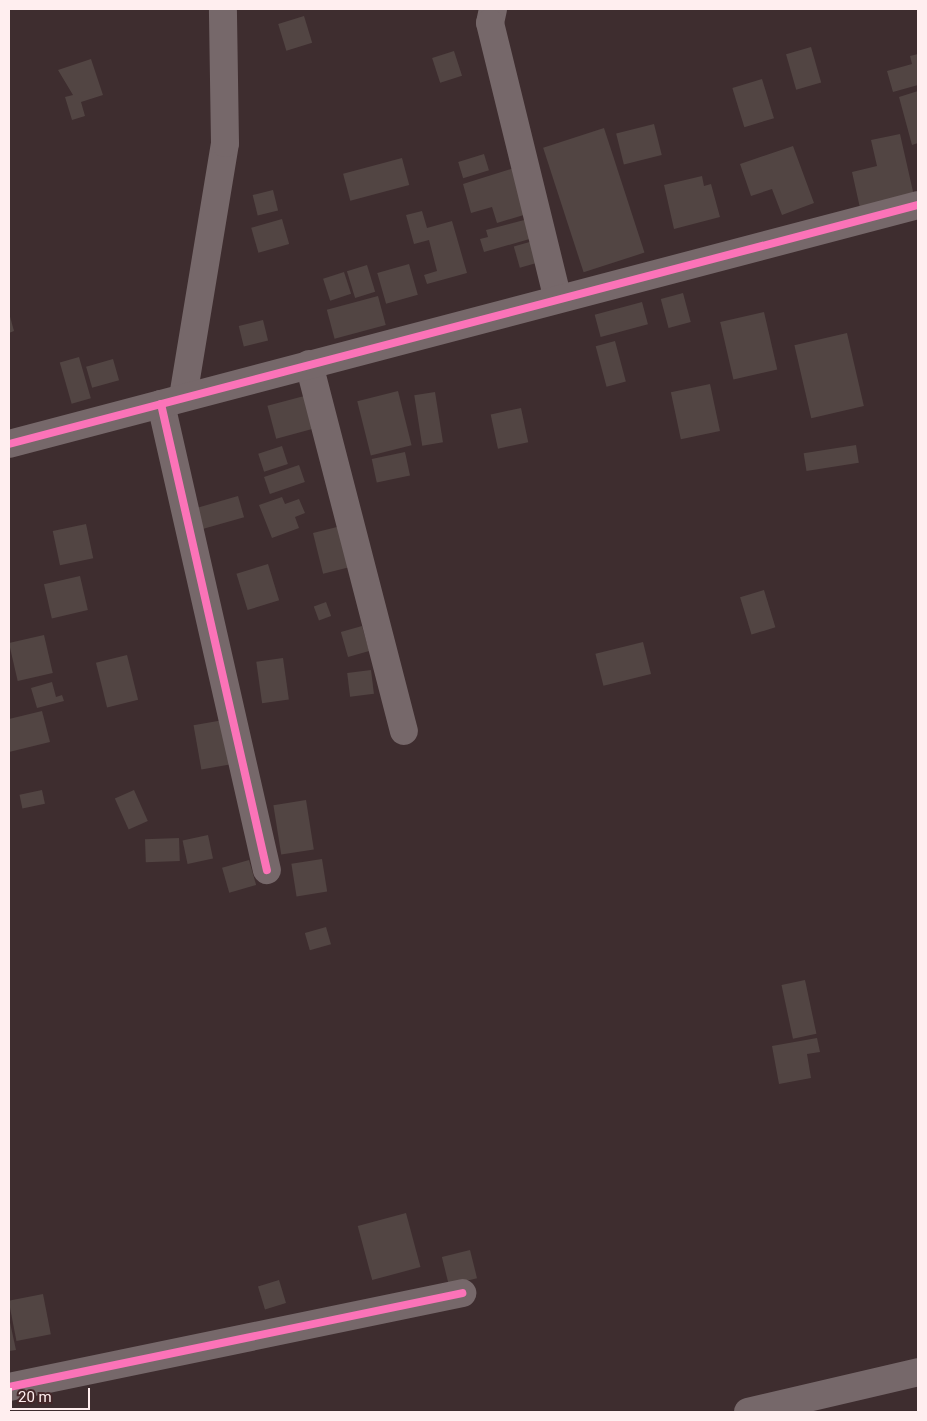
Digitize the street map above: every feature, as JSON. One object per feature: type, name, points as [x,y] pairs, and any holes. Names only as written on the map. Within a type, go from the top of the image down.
[{"type":"street","points":[[223,9],[225,143],[172,400],[267,870]]},
{"type":"street","points":[[493,9],[490,24],[558,299]]},
{"type":"street","points":[[9,444],[918,205]]},
{"type":"street","points":[[309,364],[404,731]]},
{"type":"street","points":[[9,1387],[462,1293]]},
{"type":"street","points":[[748,1412],[918,1372]]},
{"type":"building","points":[[304,16],[312,43],[286,51],[278,24]]},
{"type":"building","points":[[811,47],[821,83],[796,90],[786,54]]},
{"type":"building","points":[[454,51],[462,76],[440,83],[432,58]]},
{"type":"building","points":[[918,54],[918,85],[893,92],[887,71],[912,64],[910,56]]},
{"type":"building","points":[[91,59],[103,95],[81,102],[85,116],[72,120],[65,97],[73,95],[58,70]]},
{"type":"building","points":[[762,79],[774,118],[744,127],[732,88]]},
{"type":"building","points":[[918,91],[918,143],[912,145],[899,97]]},
{"type":"building","points":[[654,124],[662,155],[624,164],[616,133]]},
{"type":"building","points":[[604,128],[644,253],[584,272],[543,148]]},
{"type":"building","points":[[900,134],[914,196],[860,208],[852,172],[877,166],[871,140]]},
{"type":"building","points":[[793,146],[814,203],[782,215],[772,189],[751,196],[740,164]]},
{"type":"building","points":[[484,154],[489,170],[463,178],[458,162]]},
{"type":"building","points":[[402,158],[409,185],[350,201],[343,174]]},
{"type":"building","points":[[514,168],[527,214],[497,223],[492,207],[471,213],[463,184]]},
{"type":"building","points":[[702,176],[704,186],[711,184],[720,217],[674,229],[664,185]]},
{"type":"building","points":[[273,190],[278,210],[258,215],[253,195]]},
{"type":"building","points":[[422,211],[427,228],[452,221],[467,273],[427,284],[424,275],[437,271],[429,240],[414,244],[406,215]]},
{"type":"building","points":[[282,219],[289,244],[258,253],[251,228]]},
{"type":"building","points":[[528,219],[533,238],[484,252],[480,239],[488,237],[486,230]]},
{"type":"building","points":[[533,241],[539,262],[520,268],[514,247]]},
{"type":"building","points":[[409,264],[418,295],[386,304],[377,273]]},
{"type":"building","points":[[367,265],[375,292],[355,298],[347,271]]},
{"type":"building","points":[[344,272],[351,294],[330,301],[323,279]]},
{"type":"building","points":[[683,293],[691,322],[669,328],[661,299]]},
{"type":"building","points":[[378,296],[386,325],[335,339],[327,310]]},
{"type":"building","points":[[642,302],[648,324],[601,337],[595,315]]},
{"type":"building","points":[[764,312],[777,369],[733,380],[720,322]]},
{"type":"building","points":[[9,313],[14,331],[9,333]]},
{"type":"building","points":[[263,320],[268,340],[244,346],[239,326]]},
{"type":"building","points":[[847,333],[864,406],[811,418],[794,345]]},
{"type":"building","points":[[615,341],[626,382],[607,387],[596,346]]},
{"type":"building","points":[[79,357],[91,398],[72,404],[60,363]]},
{"type":"building","points":[[113,359],[119,380],[92,388],[86,367]]},
{"type":"building","points":[[710,384],[720,431],[681,439],[671,392]]},
{"type":"building","points":[[398,391],[412,445],[371,455],[357,401]]},
{"type":"building","points":[[435,392],[443,442],[422,446],[414,395]]},
{"type":"building","points":[[308,395],[317,428],[276,439],[267,406]]},
{"type":"building","points":[[521,408],[528,442],[498,449],[491,414]]},
{"type":"building","points":[[856,445],[859,463],[806,471],[804,453]]},
{"type":"building","points":[[282,446],[288,464],[264,472],[258,454]]},
{"type":"building","points":[[405,452],[410,475],[377,483],[372,459]]},
{"type":"building","points":[[299,465],[305,482],[270,494],[264,477]]},
{"type":"building","points":[[238,496],[244,517],[202,529],[196,508]]},
{"type":"building","points":[[282,497],[285,504],[299,499],[305,513],[295,517],[299,528],[272,538],[259,505]]},
{"type":"building","points":[[86,524],[93,558],[60,565],[53,531]]},
{"type":"building","points":[[345,525],[355,566],[323,574],[313,533]]},
{"type":"building","points":[[268,564],[279,600],[248,610],[236,574]]},
{"type":"building","points":[[80,576],[88,610],[52,618],[44,584]]},
{"type":"building","points":[[764,590],[775,627],[751,635],[740,597]]},
{"type":"building","points":[[326,602],[331,616],[319,621],[314,606]]},
{"type":"building","points":[[362,626],[369,651],[348,657],[341,632]]},
{"type":"building","points":[[44,635],[53,673],[18,681],[9,643]]},
{"type":"building","points":[[643,642],[651,674],[603,686],[595,654]]},
{"type":"building","points":[[127,655],[138,700],[107,707],[96,663]]},
{"type":"building","points":[[283,658],[289,700],[262,703],[256,662]]},
{"type":"building","points":[[371,670],[374,694],[350,697],[347,673]]},
{"type":"building","points":[[52,682],[56,697],[62,695],[64,701],[37,708],[31,688]]},
{"type":"building","points":[[42,711],[50,742],[9,752],[9,719]]},
{"type":"building","points":[[229,719],[237,763],[201,770],[194,725]]},
{"type":"building","points":[[42,790],[45,804],[22,808],[20,795]]},
{"type":"building","points":[[134,790],[148,821],[129,830],[115,799]]},
{"type":"building","points":[[306,800],[314,849],[281,855],[273,805]]},
{"type":"building","points":[[208,835],[213,858],[188,864],[183,840]]},
{"type":"building","points":[[179,838],[180,861],[146,862],[145,839]]},
{"type":"building","points":[[322,859],[327,892],[297,896],[291,864]]},
{"type":"building","points":[[249,860],[256,885],[229,893],[222,868]]},
{"type":"building","points":[[326,927],[331,944],[310,950],[305,933]]},
{"type":"building","points":[[805,980],[816,1034],[793,1039],[782,985]]},
{"type":"building","points":[[817,1038],[820,1052],[807,1054],[811,1078],[779,1084],[772,1046]]},
{"type":"building","points":[[406,1213],[420,1267],[372,1280],[358,1226]]},
{"type":"building","points":[[470,1250],[477,1278],[449,1285],[442,1257]]},
{"type":"building","points":[[279,1280],[286,1303],[265,1309],[258,1286]]},
{"type":"building","points":[[43,1294],[51,1334],[16,1341],[9,1301]]},
{"type":"building","points":[[9,1318],[16,1350],[9,1351]]},
{"type":"cycle path","points":[[9,444],[918,205]]},
{"type":"cycle path","points":[[161,404],[267,870]]},
{"type":"cycle path","points":[[9,1387],[462,1293]]}]
